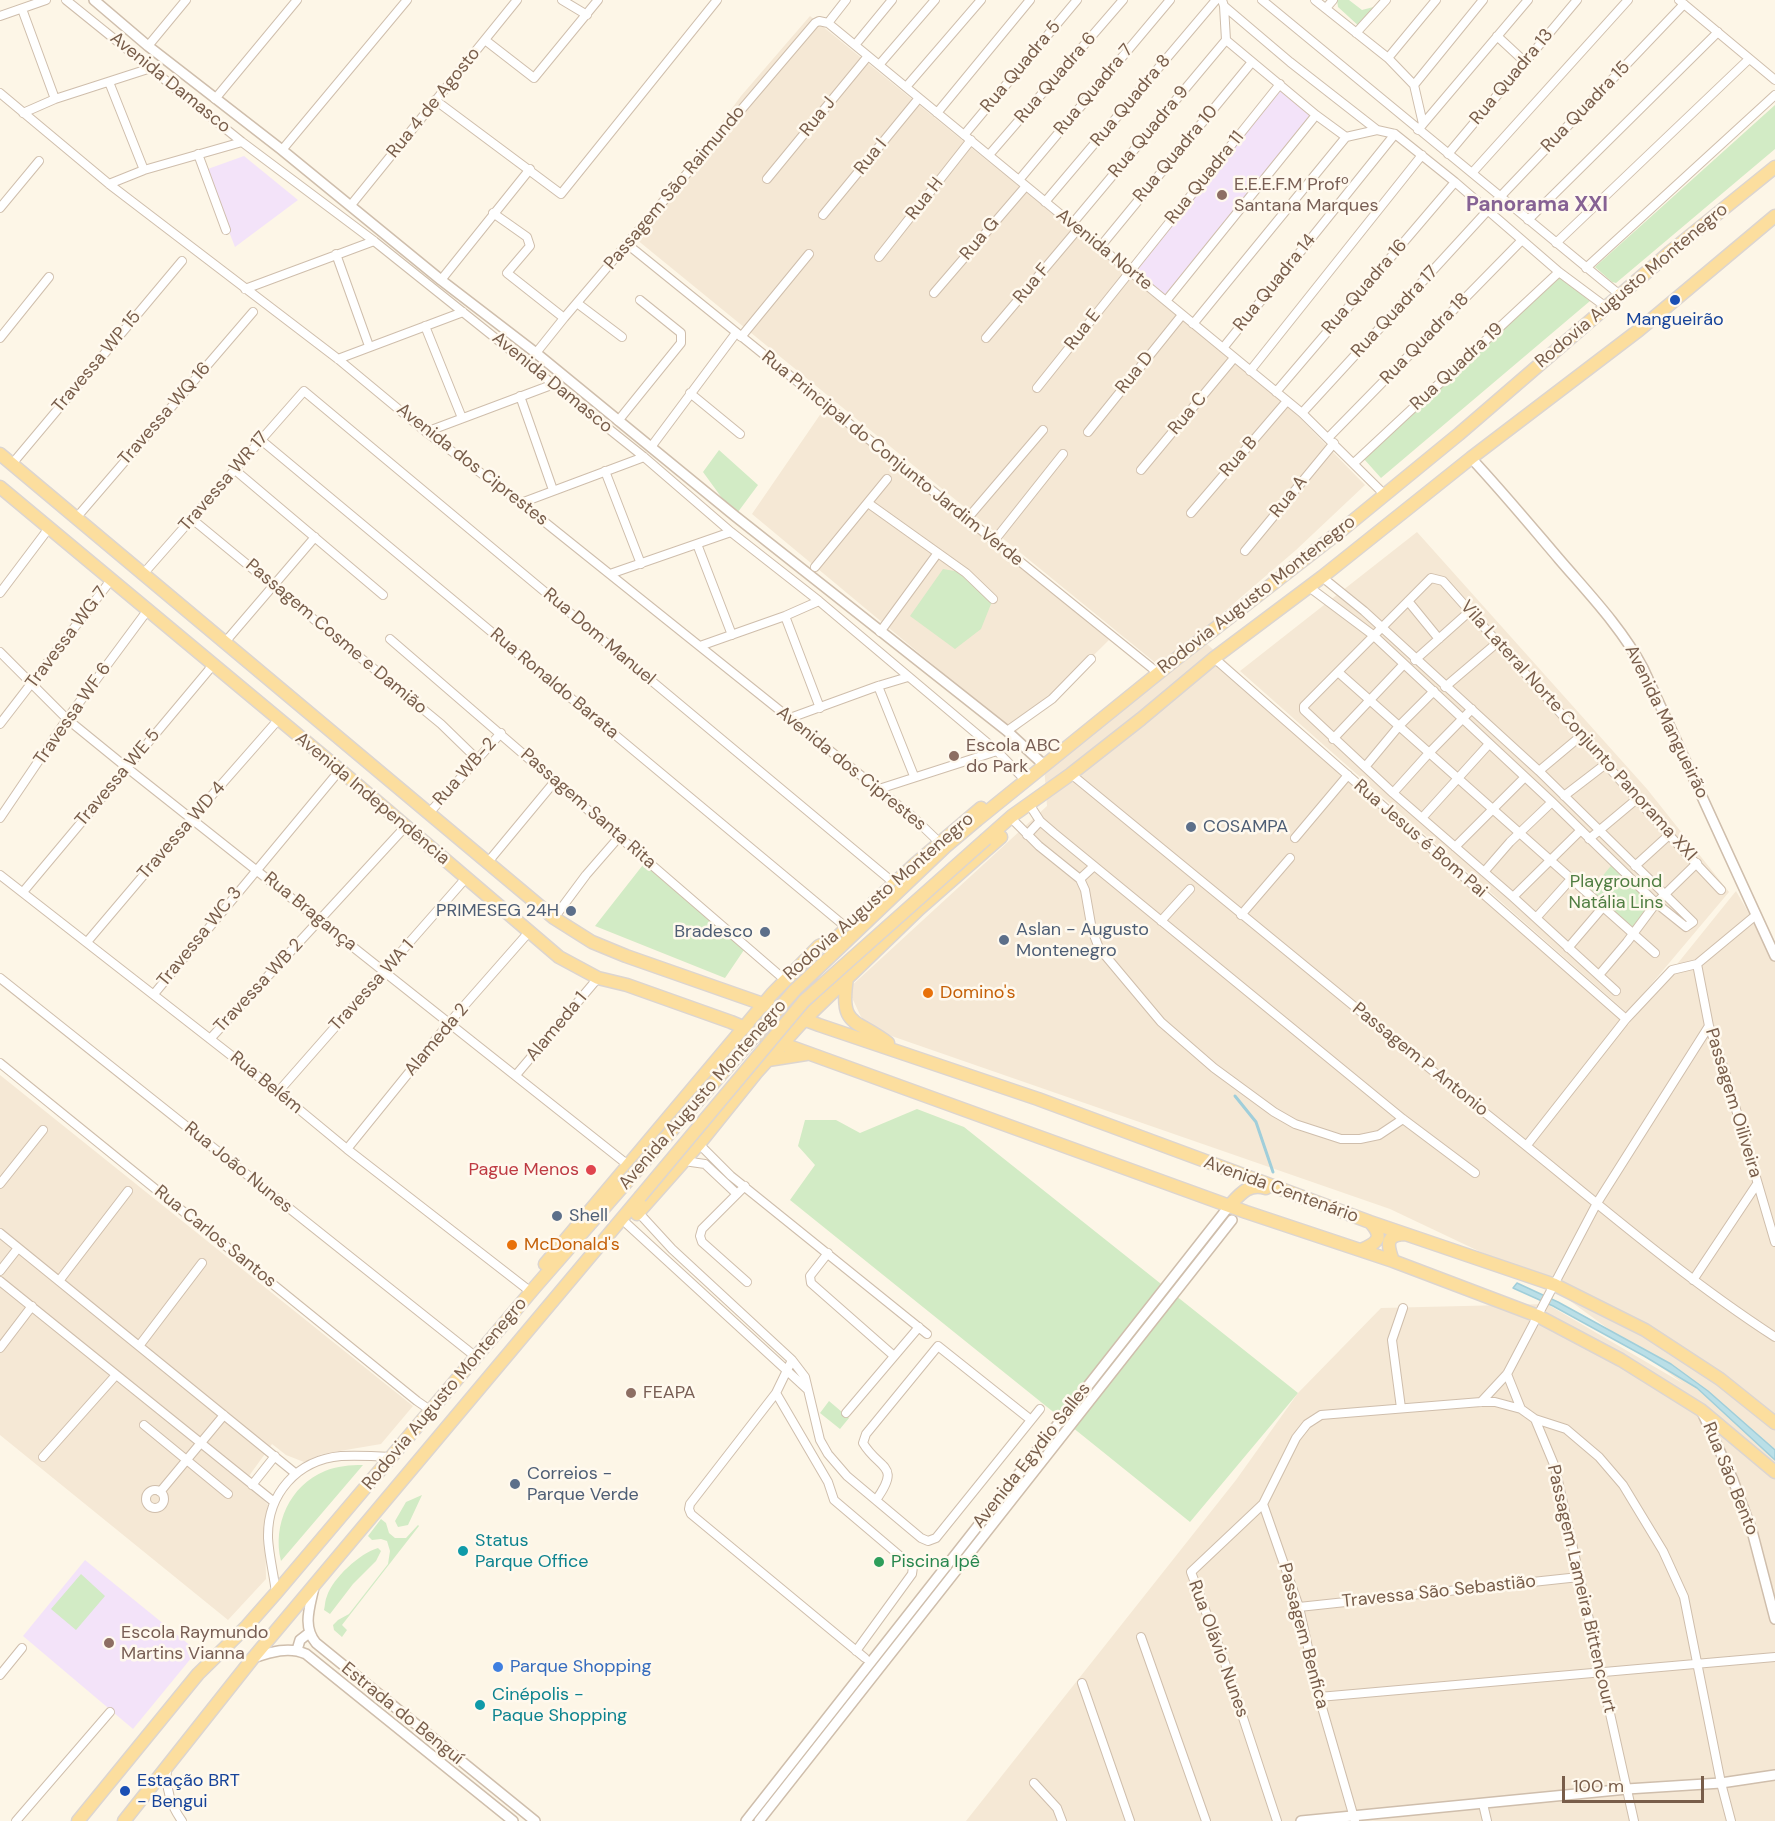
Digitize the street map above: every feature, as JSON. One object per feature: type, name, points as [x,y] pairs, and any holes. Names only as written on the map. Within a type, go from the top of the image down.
[{"type":"main road","name":"Rodovia Augusto Montenegro","points":[[78,1821],[201,1670],[247,1626],[276,1593],[533,1289],[532,1279],[742,1027],[819,946],[837,938],[894,883],[995,796],[1013,791],[1158,673],[1343,529],[1468,426],[1670,252],[1775,167]]},
{"type":"main road","name":"Rodovia Augusto Montenegro","points":[[124,1821],[253,1658],[571,1280],[583,1274],[699,1144],[756,1073],[804,1020],[843,982],[919,909],[1002,836],[1013,819],[1029,804],[1071,774],[1214,658],[1322,577],[1471,458],[1639,330],[1775,216]]},
{"type":"main road","name":"Avenida Independência","points":[[0,454],[554,918],[609,950],[763,1004]]},
{"type":"main road","name":"Avenida Independência","points":[[0,487],[340,770],[559,957],[598,978],[627,985],[783,1044]]},
{"type":"main road","name":"Avenida Augusto Montenegro","points":[[533,1289],[795,990],[945,848],[1013,791]]},
{"type":"main road","name":"Avenida Augusto Montenegro","points":[[571,1280],[804,1001],[986,839],[1013,819]]},
{"type":"main road","points":[[837,938],[786,986],[786,999],[796,1008],[810,1006],[843,982]]},
{"type":"main road","points":[[843,982],[844,1006],[851,1020],[899,1051]]},
{"type":"main road","name":"Avenida Centenário","points":[[763,1004],[1038,1099],[1293,1195],[1407,1233],[1553,1288],[1645,1330],[1720,1379],[1775,1423]]},
{"type":"main road","points":[[719,1057],[737,1044],[750,1044],[760,1052],[762,1059],[756,1073]]},
{"type":"main road","name":"Avenida Centenário","points":[[783,1044],[1246,1212],[1540,1313],[1701,1410],[1775,1472]]},
{"type":"main road","points":[[768,1060],[810,1053]]},
{"type":"main road","points":[[1230,1205],[1251,1187],[1258,1186],[1293,1195]]},
{"type":"main road","points":[[1232,1220],[1238,1214],[1246,1212]]},
{"type":"main road","points":[[1361,1250],[1372,1246],[1378,1236],[1377,1230],[1370,1222]]},
{"type":"main road","points":[[1393,1261],[1389,1245],[1391,1239],[1396,1234],[1407,1233]]},
{"type":"street","points":[[0,16],[46,0]]},
{"type":"street","name":"Avenida Damasco","points":[[66,0],[242,142],[374,240],[644,457],[731,532],[819,601],[997,751],[1025,780]]},
{"type":"street","name":"Avenida Damasco","points":[[94,0],[148,46],[351,205],[441,280],[536,353],[880,632],[1007,731],[1044,765]]},
{"type":"street","points":[[148,46],[186,0]]},
{"type":"street","points":[[215,99],[297,0]]},
{"type":"street","points":[[282,150],[407,0]]},
{"type":"street","name":"Rua 4 de Agosto","points":[[351,205],[517,0]]},
{"type":"street","points":[[562,0],[587,15]]},
{"type":"street","points":[[485,40],[534,78],[598,0]]},
{"type":"street","points":[[435,99],[561,194],[717,0]]},
{"type":"street","points":[[828,23],[846,0]]},
{"type":"street","points":[[855,45],[892,0]]},
{"type":"street","points":[[879,65],[935,0]]},
{"type":"street","points":[[906,87],[981,0]]},
{"type":"street","points":[[937,113],[1030,0]]},
{"type":"street","name":"Rua Quadra 5","points":[[967,138],[1077,0]]},
{"type":"street","name":"Rua Quadra 6","points":[[989,155],[1122,0]]},
{"type":"street","name":"Rua Quadra 7","points":[[1019,180],[1170,0]]},
{"type":"street","name":"Rua Quadra 8","points":[[1045,202],[1216,0]]},
{"type":"street","points":[[1262,0],[1421,127],[1500,197],[1620,295]]},
{"type":"street","points":[[1316,0],[1388,58],[1414,85],[1421,127]]},
{"type":"street","points":[[1326,8],[1333,0]]},
{"type":"street","points":[[1356,33],[1386,0]]},
{"type":"street","points":[[1388,58],[1436,0]]},
{"type":"street","points":[[1414,85],[1483,0]]},
{"type":"street","points":[[1421,127],[1528,0]]},
{"type":"street","name":"Rua Quadra 13","points":[[1448,153],[1577,0]]},
{"type":"street","points":[[1472,173],[1628,0]]},
{"type":"street","points":[[1681,2],[1775,80]]},
{"type":"street","name":"Rua Quadra 15","points":[[1489,210],[1681,2]]},
{"type":"street","points":[[1223,3],[1226,40],[1346,137]]},
{"type":"street","points":[[1223,3],[1290,62],[1377,130]]},
{"type":"street","points":[[22,9],[55,99]]},
{"type":"street","name":"Passagem São Raimundo","points":[[536,353],[815,23],[819,21],[828,23]]},
{"type":"street","name":"Avenida Norte","points":[[828,23],[1302,413],[1384,494]]},
{"type":"street","points":[[1528,220],[1718,33]]},
{"type":"street","points":[[1497,36],[1525,62]]},
{"type":"street","name":"Rua Quadra 9","points":[[1075,226],[1226,40]]},
{"type":"street","name":"Rua J","points":[[767,179],[868,56]]},
{"type":"street","points":[[1556,243],[1749,59]]},
{"type":"street","name":"Rua Quadra 10","points":[[1100,247],[1252,62]]},
{"type":"street","points":[[23,113],[55,99],[152,68]]},
{"type":"street","points":[[109,82],[144,170]]},
{"type":"street","name":"Rua Quadra 11","points":[[1130,271],[1280,84]]},
{"type":"street","name":"Avenida dos Ciprestes","points":[[0,93],[109,184],[338,359],[426,432],[521,503],[610,574],[915,818],[940,843]]},
{"type":"street","points":[[1586,268],[1775,94]]},
{"type":"street","name":"Rua I","points":[[823,215],[919,98]]},
{"type":"street","points":[[1166,301],[1316,115]]},
{"type":"street","points":[[1193,324],[1346,137],[1377,130],[1395,134],[1489,210],[1559,272],[1606,307]]},
{"type":"street","name":"Rua Quadra 14","points":[[1223,348],[1395,134]]},
{"type":"street","name":"Rua H","points":[[879,257],[967,138]]},
{"type":"street","points":[[109,184],[144,170],[242,142]]},
{"type":"street","points":[[198,154],[226,230]]},
{"type":"street","points":[[1250,371],[1422,156]]},
{"type":"street","points":[[0,208],[39,161]]},
{"type":"street","points":[[441,280],[530,170]]},
{"type":"street","name":"Rua Quadra 16","points":[[1276,392],[1455,182]]},
{"type":"street","name":"Rua G","points":[[934,293],[1026,186]]},
{"type":"street","name":"Rua Quadra 17","points":[[1302,413],[1489,210]]},
{"type":"street","points":[[493,213],[527,237],[530,242],[530,246],[506,272],[507,274],[564,318]]},
{"type":"street","name":"Rua F","points":[[986,338],[1075,226]]},
{"type":"street","points":[[245,289],[374,240]]},
{"type":"street","name":"Rua Quadra 18","points":[[1330,441],[1522,240]]},
{"type":"street","name":"Rua Principal do Conjunto Jardim Verde","points":[[627,244],[1158,673]]},
{"type":"street","points":[[336,254],[369,346]]},
{"type":"street","points":[[651,447],[690,393],[809,254]]},
{"type":"street","name":"Travessa WP 15","points":[[12,464],[182,261]]},
{"type":"street","name":"Rua E","points":[[1037,388],[1130,271]]},
{"type":"street","name":"Rua Quadra 19","points":[[1354,463],[1559,272]]},
{"type":"street","points":[[0,338],[49,277]]},
{"type":"street","points":[[618,421],[681,343],[681,333],[640,300]]},
{"type":"street","points":[[577,303],[622,337]]},
{"type":"street","name":"Travessa WQ 16","points":[[77,517],[253,312]]},
{"type":"street","points":[[338,359],[464,312]]},
{"type":"street","name":"Rua D","points":[[1088,432],[1182,315]]},
{"type":"street","points":[[425,326],[462,418]]},
{"type":"street","name":"Rua C","points":[[1142,470],[1234,358]]},
{"type":"street","points":[[426,432],[554,384]]},
{"type":"street","name":"Travessa WR 17","points":[[144,573],[304,391]]},
{"type":"street","name":"Rua Dom Manuel","points":[[304,391],[894,883]]},
{"type":"street","points":[[690,393],[740,434]]},
{"type":"street","points":[[520,396],[553,490]]},
{"type":"street","name":"Rua B","points":[[1191,513],[1287,401]]},
{"type":"street","points":[[967,519],[1043,430]]},
{"type":"street","name":"Rua Ronaldo Barata","points":[[261,440],[847,928]]},
{"type":"street","name":"Rua A","points":[[1245,551],[1330,441]]},
{"type":"street","points":[[994,541],[1064,454]]},
{"type":"street","points":[[521,503],[644,457]]},
{"type":"street","name":"Avenida Mangueirão","points":[[1471,458],[1581,584],[1631,646],[1775,956]]},
{"type":"street","points":[[235,470],[383,595]]},
{"type":"street","points":[[605,471],[641,564]]},
{"type":"street","points":[[815,567],[886,479]]},
{"type":"street","points":[[868,503],[966,573],[993,599]]},
{"type":"street","name":"Passagem Cosme e Damião","points":[[192,519],[441,724],[477,759]]},
{"type":"street","points":[[0,593],[49,528]]},
{"type":"street","points":[[610,574],[731,532]]},
{"type":"street","points":[[226,641],[315,537]]},
{"type":"street","points":[[697,544],[732,635]]},
{"type":"street","points":[[880,632],[937,554]]},
{"type":"street","points":[[1309,586],[1373,635],[1552,802],[1656,903],[1687,927],[1693,921],[1539,771],[1381,627],[1322,577]]},
{"type":"street","name":"Vila Lateral Norte Conjunto Panorama XXI","points":[[1408,601],[1431,578],[1443,581],[1669,835],[1721,890]]},
{"type":"street","name":"Travessa WG 7","points":[[0,724],[111,580]]},
{"type":"street","points":[[700,646],[785,616],[819,601]]},
{"type":"street","points":[[1439,639],[1408,601],[1304,706],[1305,710],[1393,794],[1513,897],[1616,991]]},
{"type":"street","name":"Travessa WF 6","points":[[0,818],[67,719],[147,611]]},
{"type":"street","points":[[1415,660],[1470,611]]},
{"type":"street","points":[[785,616],[820,708]]},
{"type":"street","name":"Passagem Santa Rita","points":[[390,639],[785,980]]},
{"type":"street","points":[[1446,687],[1498,642]]},
{"type":"street","name":"Rua Bragança","points":[[0,652],[67,719],[628,1165]]},
{"type":"street","name":"Rua Jesus é Bom Pai","points":[[1214,658],[1626,1019]]},
{"type":"street","points":[[1007,731],[1052,699],[1091,659]]},
{"type":"street","points":[[1333,739],[1404,664]]},
{"type":"street","name":"Travessa WE 5","points":[[23,892],[213,665]]},
{"type":"street","points":[[1338,672],[1655,953]]},
{"type":"street","points":[[790,718],[908,677]]},
{"type":"street","points":[[878,686],[915,776]]},
{"type":"street","points":[[1365,767],[1399,726],[1434,691]]},
{"type":"street","points":[[1393,794],[1472,709]]},
{"type":"street","name":"Travessa WD 4","points":[[87,942],[278,720]]},
{"type":"street","name":"Rua WB-2","points":[[430,812],[501,733]]},
{"type":"street","points":[[1539,771],[1581,735]]},
{"type":"street","points":[[1422,818],[1489,744]]},
{"type":"street","points":[[879,789],[997,751]]},
{"type":"street","points":[[1564,796],[1607,763]]},
{"type":"street","name":"Travessa WC 3","points":[[154,994],[340,770]]},
{"type":"street","name":"Passagem P Antonio","points":[[1071,774],[1461,1094],[1527,1144],[1693,1280],[1775,1337]]},
{"type":"street","points":[[1295,838],[1348,775]]},
{"type":"street","points":[[1455,847],[1525,777]]},
{"type":"street","points":[[488,862],[556,780]]},
{"type":"street","points":[[1589,839],[1638,798]]},
{"type":"street","points":[[1484,872],[1519,833],[1552,802]]},
{"type":"street","points":[[1029,804],[1040,821],[1094,866],[1403,1119],[1475,1173]]},
{"type":"street","points":[[1013,819],[1027,835],[1080,879],[1085,890],[1092,930],[1099,948],[1161,1022],[1214,1068],[1267,1107],[1295,1124],[1341,1139],[1360,1139],[1379,1135],[1403,1119]]},
{"type":"street","points":[[1027,835],[1040,821]]},
{"type":"street","name":"Travessa WB 2","points":[[210,1039],[406,826]]},
{"type":"street","points":[[1513,897],[1581,830]]},
{"type":"street","points":[[1635,866],[1669,835]]},
{"type":"street","points":[[554,918],[586,875],[619,837]]},
{"type":"street","points":[[1241,915],[1290,858]]},
{"type":"street","points":[[1599,975],[1656,903],[1697,863]]},
{"type":"street","points":[[1080,879],[1094,866]]},
{"type":"street","name":"Rua Belém","points":[[0,875],[154,994],[347,1149],[533,1289]]},
{"type":"street","name":"Travessa WA 1","points":[[278,1092],[466,878]]},
{"type":"street","points":[[1536,918],[1571,879]]},
{"type":"street","points":[[1161,921],[1190,890]]},
{"type":"street","points":[[1568,948],[1603,907]]},
{"type":"street","points":[[1527,1144],[1626,1019],[1672,970],[1696,964],[1756,915]]},
{"type":"street","name":"Alameda 2","points":[[347,1149],[449,1023],[529,932]]},
{"type":"street","name":"Passagem Oiliveira","points":[[1696,964],[1709,1026],[1725,1072],[1775,1242]]},
{"type":"street","name":"Rua João Nunes","points":[[0,978],[476,1357]]},
{"type":"street","name":"Alameda 1","points":[[516,1075],[598,978]]},
{"type":"street","points":[[1481,1402],[1507,1374],[1597,1203],[1709,1026]]},
{"type":"street","name":"Rua Carlos Santos","points":[[0,1063],[407,1394],[430,1410]]},
{"type":"street","points":[[0,1184],[43,1131]]},
{"type":"street","points":[[699,1144],[731,1176],[927,1334]]},
{"type":"street","points":[[705,1164],[711,1156]]},
{"type":"street","points":[[684,1161],[705,1164],[737,1194]]},
{"type":"street","points":[[1693,1280],[1757,1184]]},
{"type":"street","points":[[745,1186],[702,1229],[700,1236],[702,1242],[747,1282]]},
{"type":"street","points":[[59,1281],[128,1191]]},
{"type":"street","name":"Avenida Egydio Salles","points":[[746,1821],[1230,1205]]},
{"type":"street","points":[[638,1212],[672,1249],[792,1359],[806,1377],[820,1440],[828,1455],[847,1476],[921,1538],[928,1541],[936,1538],[1040,1409]]},
{"type":"street","name":"Avenida Egydio Salles","points":[[759,1821],[1232,1220]]},
{"type":"street","points":[[627,1224],[808,1390]]},
{"type":"street","points":[[0,1233],[295,1473]]},
{"type":"street","points":[[0,1270],[18,1248]]},
{"type":"street","points":[[828,1253],[810,1276],[811,1283],[894,1356]]},
{"type":"street","points":[[139,1346],[202,1263]]},
{"type":"street","points":[[0,1281],[274,1503]]},
{"type":"street","points":[[0,1348],[32,1306]]},
{"type":"street","points":[[1401,1408],[1392,1340],[1403,1308]]},
{"type":"street","points":[[846,1413],[919,1327]]},
{"type":"street","points":[[876,1500],[887,1486],[889,1477],[886,1468],[863,1443],[866,1434],[938,1346],[1031,1420]]},
{"type":"street","points":[[792,1359],[776,1393],[690,1504],[689,1509],[691,1514],[865,1658]]},
{"type":"street","points":[[1507,1374],[1521,1409]]},
{"type":"street","points":[[44,1457],[116,1375]]},
{"type":"street","points":[[776,1393],[828,1482],[834,1500],[913,1567],[912,1574],[856,1651]]},
{"type":"street","points":[[1263,1504],[1296,1438],[1307,1425],[1321,1415],[1495,1402],[1521,1409],[1535,1419],[1566,1429],[1584,1443],[1623,1485],[1663,1551],[1684,1598],[1721,1783],[1731,1821]]},
{"type":"street","name":"Rua São Bento","points":[[1701,1410],[1733,1480],[1752,1531],[1775,1619]]},
{"type":"street","points":[[160,1492],[224,1415]]},
{"type":"street","name":"Passagem Lameira Bittencourt","points":[[1535,1419],[1555,1467],[1634,1821]]},
{"type":"street","points":[[144,1425],[228,1494]]},
{"type":"street","points":[[252,1485],[275,1455]]},
{"type":"street","points":[[276,1593],[268,1539],[269,1520],[284,1483],[295,1473],[320,1460],[340,1456],[392,1456]]},
{"type":"street","name":"Passagem Benfica","points":[[1263,1504],[1299,1607],[1319,1697],[1354,1819]]},
{"type":"street","name":"Rua Olávio Nunes","points":[[1263,1504],[1191,1572],[1225,1663],[1277,1821]]},
{"type":"street","name":"Travessa São Sebastião","points":[[1299,1607],[1579,1577]]},
{"type":"street","points":[[253,1658],[280,1650],[297,1650],[300,1640],[309,1633],[308,1616],[314,1587]]},
{"type":"street","name":"Estrada do Benguí","points":[[309,1633],[328,1654],[535,1821]]},
{"type":"street","points":[[1141,1637],[1206,1821]]},
{"type":"street","points":[[0,1675],[22,1648]]},
{"type":"street","name":"Estrada do Benguí","points":[[297,1650],[314,1660],[513,1821]]},
{"type":"street","points":[[1319,1697],[1775,1657]]},
{"type":"street","points":[[1082,1683],[1130,1821]]},
{"type":"street","points":[[16,1821],[110,1712]]},
{"type":"street","points":[[168,1766],[168,1789],[173,1805],[182,1821]]},
{"type":"street","points":[[1301,1821],[1354,1819],[1627,1788],[1721,1783],[1775,1775]]},
{"type":"street","points":[[1034,1783],[1057,1808],[1062,1821]]},
{"type":"street","points":[[1483,1804],[1487,1821]]},
{"type":"shaded area","points":[[810,16],[1289,407],[1365,485],[1296,550],[1197,635],[1628,1025],[1736,891],[1775,959],[1775,1821],[966,1821],[1236,1480],[1298,1393],[1381,1308],[1547,1304],[1684,1384],[1544,1282],[1390,1209],[880,1032],[861,1017],[848,989],[1047,806],[1044,765],[1158,665],[636,239],[741,96]]},
{"type":"shaded area","name":"E.E.E.F.M Profº Santana Marques","points":[[1280,87],[1312,116],[1166,298],[1132,273]]},
{"type":"shaded area","points":[[244,156],[298,200],[235,247],[205,170]]},
{"type":"shaded area","points":[[826,406],[1109,640],[1015,733],[752,514]]},
{"type":"shaded area","points":[[1417,532],[1647,789],[1729,892],[1627,1013],[1240,671]]},
{"type":"shaded area","points":[[0,1075],[413,1406],[381,1444],[322,1454],[304,1462],[286,1455],[272,1444],[244,1483],[268,1505],[265,1525],[266,1579],[228,1620],[0,1435]]},
{"type":"shaded area","name":"Escola Raymundo Martins Vianna","points":[[85,1560],[197,1651],[133,1729],[23,1636]]},
{"type":"green space","points":[[1337,0],[1349,0],[1362,10],[1381,5],[1361,28],[1338,7]]},
{"type":"green space","points":[[1775,105],[1775,149],[1616,283],[1595,267]]},
{"type":"green space","points":[[1558,276],[1590,301],[1381,478],[1364,459]]},
{"type":"green space","points":[[719,450],[758,485],[735,516],[703,472]]},
{"type":"green space","points":[[943,569],[966,573],[993,599],[981,629],[955,649],[910,616]]},
{"type":"green space","points":[[646,861],[746,947],[725,978],[595,926]]},
{"type":"green space","name":"Playground Natália Lins","points":[[1614,862],[1656,903],[1633,934],[1588,894]]},
{"type":"green space","points":[[917,1109],[964,1127],[1298,1393],[1190,1522],[790,1200],[815,1165],[798,1146],[805,1120],[836,1120],[860,1133]]},
{"type":"green space","points":[[829,1401],[849,1418],[840,1429],[820,1413]]},
{"type":"green space","points":[[363,1465],[281,1561],[279,1534],[282,1520],[293,1496],[313,1477],[325,1471],[344,1466]]},
{"type":"green space","points":[[422,1495],[408,1525],[398,1527],[395,1521],[406,1502]]},
{"type":"green space","points":[[381,1519],[386,1523],[389,1533],[395,1538],[406,1538],[419,1526],[342,1625],[347,1630],[342,1637],[334,1630],[333,1625],[349,1614],[388,1564],[390,1551],[387,1541],[372,1540],[368,1536]]},
{"type":"green space","points":[[378,1548],[381,1551],[376,1561],[353,1584],[330,1614],[324,1610],[330,1589],[341,1574],[363,1555]]},
{"type":"green space","points":[[81,1574],[105,1596],[76,1630],[51,1609]]},
{"type":"water","points":[[1517,1283],[1558,1302],[1671,1364],[1708,1391],[1775,1450],[1775,1460],[1697,1388],[1553,1306],[1513,1288]]},
{"type":"waterway","points":[[1235,1096],[1256,1122],[1273,1172]]},
{"type":"place","name":"E.E.E.F.M Profº Santana Marques","points":[[1222,195]]},
{"type":"place","name":"Mangueirão","points":[[1675,300]]},
{"type":"place","name":"Escola ABC do Park","points":[[954,756]]},
{"type":"place","name":"COSAMPA","points":[[1191,827]]},
{"type":"place","name":"PRIMESEG 24H","points":[[571,911]]},
{"type":"place","name":"Bradesco","points":[[765,932]]},
{"type":"place","name":"Aslan - Augusto Montenegro","points":[[1004,940]]},
{"type":"place","name":"Domino's","points":[[928,993]]},
{"type":"place","name":"Pague Menos","points":[[591,1170]]},
{"type":"place","name":"Shell","points":[[557,1216]]},
{"type":"place","name":"McDonald's","points":[[512,1245]]},
{"type":"place","name":"FEAPA","points":[[631,1393]]},
{"type":"place","name":"Correios - Parque Verde","points":[[515,1484]]},
{"type":"place","name":"Status Parque Office","points":[[463,1551]]},
{"type":"place","name":"Piscina Ipê","points":[[879,1562]]},
{"type":"place","name":"Escola Raymundo Martins Vianna","points":[[109,1643]]},
{"type":"place","name":"Parque Shopping","points":[[498,1667]]},
{"type":"place","name":"Cinépolis - Paque Shopping","points":[[480,1705]]},
{"type":"place","name":"Estação BRT - Bengui","points":[[125,1791]]},
{"type":"district","name":"Panorama XXI","points":[[1537,205]]}]
